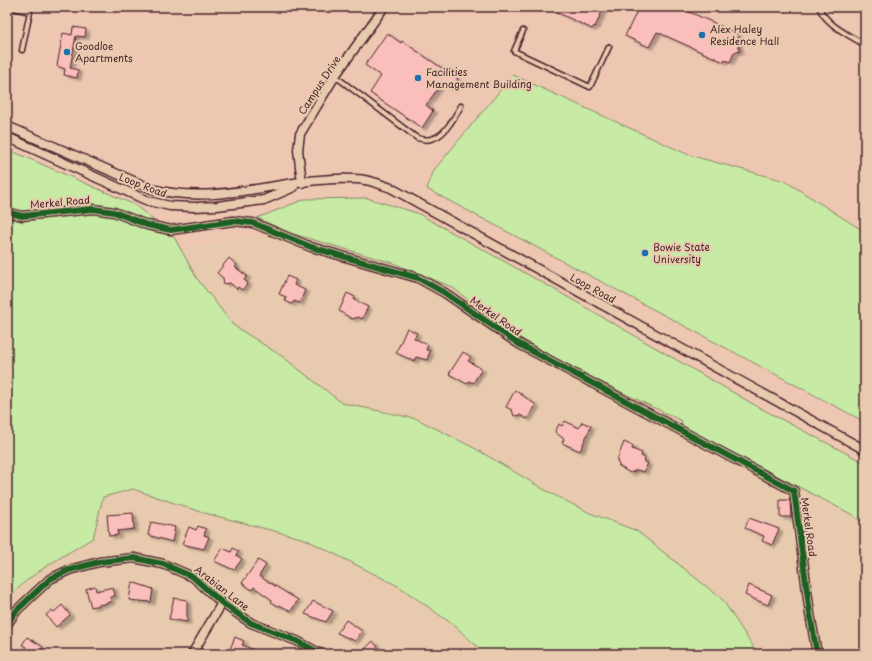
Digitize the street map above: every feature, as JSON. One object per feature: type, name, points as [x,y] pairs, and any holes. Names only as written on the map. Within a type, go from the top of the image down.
[{"type":"street","name":"Campus Drive","points":[[302,183],[298,150],[300,134],[335,76],[384,7]]},
{"type":"street","name":"Loop Road","points":[[7,126],[152,189],[172,194],[216,194],[331,179],[356,179],[373,182],[391,188],[865,450]]},
{"type":"street","name":"Loop Road","points":[[7,137],[148,200],[170,206],[194,207],[264,200],[302,183]]},
{"type":"street","name":"Merkel Road","points":[[7,212],[22,216],[93,209],[114,212],[147,225],[171,230],[233,221],[252,223],[311,247],[418,278],[446,293],[519,344],[794,491],[810,614],[817,654]]},
{"type":"street","name":"Arabian Lane","points":[[7,624],[17,610],[50,578],[84,565],[108,560],[134,558],[169,566],[193,577],[222,603],[251,622],[297,641],[321,654]]},
{"type":"street","points":[[192,654],[222,603]]},
{"type":"lane","points":[[10,7],[30,12],[22,50]]},
{"type":"lane","points":[[819,7],[821,12],[837,28],[865,44]]},
{"type":"lane","points":[[523,31],[514,51],[590,87],[609,47]]},
{"type":"lane","points":[[335,76],[417,138],[423,140],[430,140],[442,134],[449,126],[461,106]]},
{"type":"shaded area","name":"Bowie State University","points":[[7,7],[865,7],[865,480],[364,221],[289,231],[7,275]]},
{"type":"green space","points":[[513,75],[689,155],[785,181],[865,232],[865,422],[427,189],[434,170]]},
{"type":"green space","points":[[7,149],[135,205],[174,237],[196,277],[233,325],[283,357],[342,403],[417,419],[476,449],[550,493],[590,513],[637,531],[722,599],[758,654],[613,654],[611,651],[600,654],[484,653],[455,626],[400,587],[305,539],[201,512],[133,489],[103,497],[93,538],[36,573],[7,600]]},
{"type":"green space","points":[[367,198],[417,213],[552,288],[760,408],[865,463],[865,525],[853,515],[681,426],[682,421],[565,365],[504,328],[452,287],[393,263],[290,233],[257,218],[305,199]]},
{"type":"building","points":[[546,7],[604,7],[595,27],[594,26],[592,29]]},
{"type":"building","name":"Alex Haley Residence Hall","points":[[639,7],[683,7],[683,9],[738,34],[737,37],[740,38],[738,44],[740,51],[734,53],[730,62],[725,60],[724,62],[657,32],[649,47],[625,36]]},
{"type":"building","name":"Goodloe Apartments","points":[[73,27],[86,29],[85,37],[76,36],[70,68],[78,70],[77,78],[64,75],[65,69],[57,66],[63,33],[72,35]]},
{"type":"building","name":"Facilities Management Building","points":[[387,33],[401,43],[402,41],[458,79],[452,89],[442,83],[426,105],[433,111],[422,128],[370,93],[381,76],[365,65]]},
{"type":"building","points":[[229,258],[237,265],[235,267],[247,276],[244,280],[248,283],[242,290],[238,287],[237,289],[230,283],[224,284],[223,278],[217,273]]},
{"type":"building","points":[[287,276],[296,280],[294,285],[305,290],[300,303],[294,301],[292,304],[285,301],[286,297],[279,294]]},
{"type":"building","points":[[347,293],[355,297],[354,300],[368,307],[362,319],[358,317],[352,319],[339,311]]},
{"type":"building","points":[[407,328],[417,333],[414,338],[428,345],[426,350],[430,351],[427,360],[416,357],[414,361],[396,353]]},
{"type":"building","points":[[463,352],[471,357],[468,361],[482,369],[473,383],[469,381],[467,384],[449,374]]},
{"type":"building","points":[[515,390],[536,405],[527,419],[520,415],[514,416],[512,410],[506,407]]},
{"type":"building","points":[[565,421],[579,428],[582,422],[591,426],[580,451],[562,443],[564,439],[555,432],[559,424],[562,426]]},
{"type":"building","points":[[624,442],[633,446],[632,449],[642,453],[641,456],[645,458],[644,462],[648,463],[644,472],[637,470],[630,473],[619,466],[617,460]]},
{"type":"building","points":[[780,500],[790,500],[791,517],[780,517]]},
{"type":"building","points":[[133,513],[134,529],[117,531],[118,535],[109,536],[107,515]]},
{"type":"building","points":[[749,518],[779,529],[772,545],[762,541],[764,536],[745,528]]},
{"type":"building","points":[[151,522],[175,527],[172,542],[148,535]]},
{"type":"building","points":[[198,526],[206,529],[204,535],[209,537],[204,549],[182,544],[189,527],[196,530]]},
{"type":"building","points":[[223,548],[231,552],[233,548],[239,552],[236,555],[242,559],[234,570],[214,561]]},
{"type":"building","points":[[258,560],[266,565],[259,576],[298,600],[291,611],[271,602],[272,600],[254,587],[252,590],[242,583]]},
{"type":"building","points":[[132,582],[153,589],[151,602],[129,600]]},
{"type":"building","points":[[749,585],[772,595],[768,605],[745,595]]},
{"type":"building","points":[[95,586],[96,591],[113,587],[115,596],[110,597],[111,602],[91,607],[86,589]]},
{"type":"building","points":[[174,598],[187,600],[187,622],[169,619]]},
{"type":"building","points":[[313,601],[333,611],[326,622],[305,614]]},
{"type":"building","points":[[62,605],[70,615],[56,627],[46,615],[52,610],[54,612]]},
{"type":"building","points":[[346,620],[362,631],[355,641],[337,633]]},
{"type":"building","points":[[27,637],[43,647],[39,654],[22,654],[26,647],[22,645]]},
{"type":"building","points":[[235,637],[244,641],[242,645],[264,654],[228,654]]},
{"type":"building","points":[[373,641],[383,654],[360,654]]},
{"type":"cycle path","points":[[7,212],[22,216],[93,209],[114,212],[147,225],[171,230],[233,221],[253,223],[311,247],[418,278],[445,293],[519,344],[794,491],[810,614],[817,654]]},
{"type":"cycle path","points":[[7,624],[17,610],[50,579],[69,570],[99,562],[134,558],[163,564],[193,577],[222,603],[251,623],[297,641],[321,654]]},
{"type":"place","name":"Alex Haley Residence Hall","points":[[702,35]]},
{"type":"place","name":"Goodloe Apartments","points":[[67,52]]},
{"type":"place","name":"Facilities Management Building","points":[[418,78]]},
{"type":"place","name":"Bowie State University","points":[[645,253]]}]
